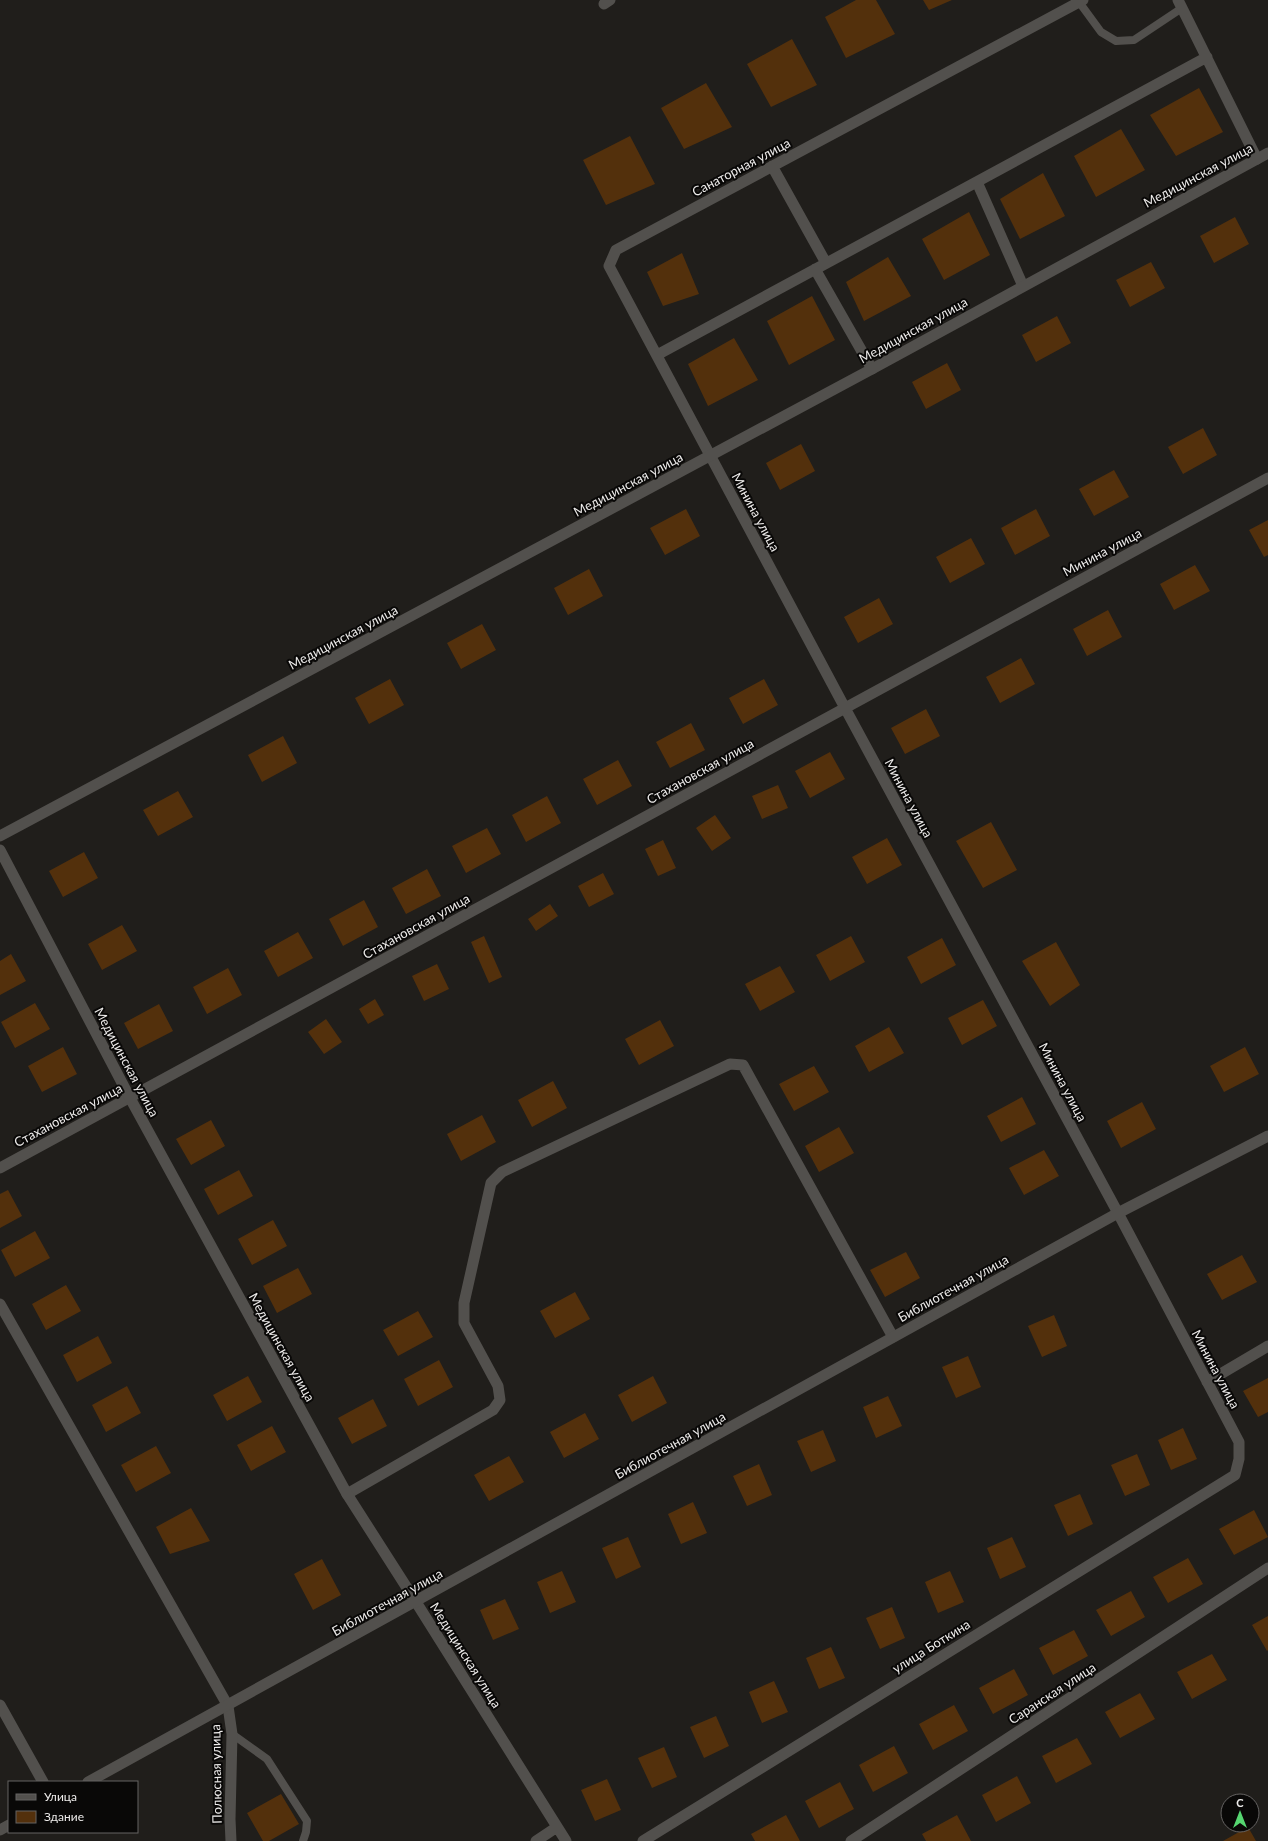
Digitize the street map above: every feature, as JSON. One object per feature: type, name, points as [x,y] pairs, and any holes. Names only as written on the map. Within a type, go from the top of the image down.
[{"type":"street","name":"Санаторная улица","points":[[710,456],[609,266],[616,250],[1081,1]]},
{"type":"street","points":[[1180,4],[1257,159]]},
{"type":"street","points":[[657,355],[1207,57]]},
{"type":"street","name":"Медицинская улица","points":[[0,836],[872,369],[1268,153]]},
{"type":"street","points":[[772,166],[826,263]]},
{"type":"street","points":[[977,182],[1023,286]]},
{"type":"street","points":[[815,269],[872,369]]},
{"type":"street","name":"Минина улица","points":[[710,456],[1118,1213],[1238,1442],[1240,1459],[1235,1475]]},
{"type":"street","name":"Минина улица","points":[[845,708],[1268,478]]},
{"type":"street","name":"Стахановская улица","points":[[0,1168],[845,708]]},
{"type":"street","name":"Медицинская улица","points":[[0,850],[130,1098],[347,1494],[566,1841]]},
{"type":"street","points":[[347,1494],[493,1410],[500,1400],[498,1386],[464,1323],[464,1303],[491,1183],[502,1172],[730,1064],[743,1065],[893,1337]]},
{"type":"street","name":"Библиотечная улица","points":[[90,1781],[1118,1213],[1268,1136]]},
{"type":"street","points":[[0,1304],[228,1706]]},
{"type":"street","points":[[1207,1382],[1268,1346]]},
{"type":"street","name":"улица Боткина","points":[[643,1841],[1235,1475]]},
{"type":"street","name":"Саранская улица","points":[[851,1841],[1268,1568]]},
{"type":"street","points":[[0,1705],[42,1781]]},
{"type":"street","name":"Полюсная улица","points":[[228,1706],[232,1734],[230,1819],[231,1841]]},
{"type":"street","points":[[536,1841],[557,1827]]},
{"type":"lane","points":[[1081,1],[1101,32],[1116,41],[1134,40],[1180,4]]},
{"type":"lane","points":[[232,1734],[267,1759],[307,1821],[303,1841]]},
{"type":"building","points":[[856,0],[876,0],[895,34],[846,58],[825,17]]},
{"type":"building","points":[[923,0],[952,0],[929,10]]},
{"type":"building","points":[[792,39],[817,85],[771,107],[747,64]]},
{"type":"building","points":[[706,83],[732,127],[684,149],[661,108]]},
{"type":"building","points":[[1199,88],[1223,132],[1176,156],[1150,115]]},
{"type":"building","points":[[1121,129],[1145,170],[1096,197],[1074,156]]},
{"type":"building","points":[[630,136],[655,184],[606,205],[583,160]]},
{"type":"building","points":[[1043,173],[1065,216],[1020,239],[1000,199]]},
{"type":"building","points":[[969,212],[990,255],[944,280],[922,239]]},
{"type":"building","points":[[1235,217],[1249,244],[1214,263],[1200,236]]},
{"type":"building","points":[[682,253],[699,294],[663,306],[647,272]]},
{"type":"building","points":[[888,257],[911,296],[864,321],[846,282]]},
{"type":"building","points":[[1151,262],[1165,288],[1130,307],[1116,280]]},
{"type":"building","points":[[812,296],[835,340],[789,365],[767,321]]},
{"type":"building","points":[[1057,316],[1071,343],[1036,362],[1022,335]]},
{"type":"building","points":[[734,338],[758,380],[708,406],[688,364]]},
{"type":"building","points":[[947,363],[961,390],[926,409],[912,382]]},
{"type":"building","points":[[1203,428],[1217,455],[1183,474],[1168,447]]},
{"type":"building","points":[[801,444],[815,471],[780,490],[766,463]]},
{"type":"building","points":[[1114,470],[1129,497],[1094,516],[1079,489]]},
{"type":"building","points":[[686,509],[700,536],[665,555],[650,528]]},
{"type":"building","points":[[1036,509],[1050,536],[1015,555],[1001,528]]},
{"type":"building","points":[[1268,520],[1268,555],[1264,557],[1249,530]]},
{"type":"building","points":[[971,538],[985,564],[950,583],[936,557]]},
{"type":"building","points":[[1195,565],[1210,591],[1174,610],[1160,584]]},
{"type":"building","points":[[589,569],[603,596],[568,615],[554,588]]},
{"type":"building","points":[[879,598],[893,624],[858,643],[844,617]]},
{"type":"building","points":[[1108,610],[1122,637],[1087,656],[1073,629]]},
{"type":"building","points":[[482,624],[496,650],[461,669],[447,643]]},
{"type":"building","points":[[1021,658],[1035,684],[1000,703],[986,677]]},
{"type":"building","points":[[390,679],[404,705],[369,724],[355,698]]},
{"type":"building","points":[[764,679],[778,705],[743,724],[729,698]]},
{"type":"building","points":[[926,709],[940,736],[905,754],[891,728]]},
{"type":"building","points":[[691,723],[705,750],[670,768],[656,742]]},
{"type":"building","points":[[283,736],[297,763],[262,782],[248,755]]},
{"type":"building","points":[[830,752],[845,779],[810,798],[795,771]]},
{"type":"building","points":[[618,760],[632,786],[597,805],[583,779]]},
{"type":"building","points":[[778,785],[788,808],[762,819],[752,796]]},
{"type":"building","points":[[178,791],[193,817],[158,836],[143,810]]},
{"type":"building","points":[[547,796],[561,823],[526,842],[512,815]]},
{"type":"building","points":[[715,815],[731,838],[712,851],[696,828]]},
{"type":"building","points":[[991,822],[1017,870],[983,888],[956,841]]},
{"type":"building","points":[[487,828],[501,854],[466,873],[452,846]]},
{"type":"building","points":[[887,838],[902,865],[867,884],[852,857]]},
{"type":"building","points":[[663,840],[676,868],[658,876],[645,849]]},
{"type":"building","points":[[84,852],[98,878],[63,897],[49,871]]},
{"type":"building","points":[[427,869],[441,896],[406,914],[392,888]]},
{"type":"building","points":[[603,873],[614,894],[589,907],[578,886]]},
{"type":"building","points":[[364,900],[378,927],[343,946],[329,919]]},
{"type":"building","points":[[550,904],[558,916],[536,931],[528,919]]},
{"type":"building","points":[[122,925],[137,951],[102,970],[88,944]]},
{"type":"building","points":[[298,932],[313,958],[278,977],[264,951]]},
{"type":"building","points":[[484,936],[502,977],[489,983],[471,942]]},
{"type":"building","points":[[851,936],[865,962],[830,981],[816,955]]},
{"type":"building","points":[[942,938],[956,965],[921,984],[907,957]]},
{"type":"building","points":[[1056,942],[1080,985],[1050,1006],[1022,961]]},
{"type":"building","points":[[11,954],[26,981],[0,995],[0,961]]},
{"type":"building","points":[[437,964],[449,989],[424,1001],[412,976]]},
{"type":"building","points":[[780,966],[795,992],[760,1011],[745,984]]},
{"type":"building","points":[[228,968],[242,995],[207,1014],[193,987]]},
{"type":"building","points":[[375,999],[384,1015],[368,1024],[359,1009]]},
{"type":"building","points":[[983,1000],[997,1026],[962,1045],[948,1018]]},
{"type":"building","points":[[35,1003],[50,1029],[15,1048],[1,1022]]},
{"type":"building","points":[[159,1004],[173,1031],[138,1049],[124,1023]]},
{"type":"building","points":[[326,1019],[342,1042],[324,1054],[308,1032]]},
{"type":"building","points":[[660,1020],[674,1046],[639,1065],[625,1039]]},
{"type":"building","points":[[889,1027],[904,1053],[869,1072],[855,1046]]},
{"type":"building","points":[[63,1047],[77,1074],[42,1092],[28,1066]]},
{"type":"building","points":[[1245,1047],[1259,1074],[1224,1092],[1210,1066]]},
{"type":"building","points":[[814,1066],[829,1092],[794,1111],[779,1084]]},
{"type":"building","points":[[553,1081],[567,1108],[532,1127],[518,1100]]},
{"type":"building","points":[[1022,1097],[1036,1124],[1001,1142],[987,1116]]},
{"type":"building","points":[[1142,1102],[1156,1129],[1121,1148],[1107,1121]]},
{"type":"building","points":[[482,1115],[496,1142],[461,1161],[447,1134]]},
{"type":"building","points":[[211,1120],[225,1146],[191,1165],[176,1139]]},
{"type":"building","points":[[839,1127],[854,1153],[819,1172],[805,1146]]},
{"type":"building","points":[[1044,1150],[1059,1176],[1024,1195],[1009,1168]]},
{"type":"building","points":[[239,1170],[253,1196],[218,1215],[204,1189]]},
{"type":"building","points":[[8,1190],[22,1216],[0,1228],[0,1194]]},
{"type":"building","points":[[273,1220],[287,1246],[252,1265],[238,1239]]},
{"type":"building","points":[[35,1231],[50,1258],[15,1277],[1,1250]]},
{"type":"building","points":[[906,1252],[920,1278],[885,1297],[870,1270]]},
{"type":"building","points":[[1242,1255],[1257,1282],[1222,1300],[1207,1274]]},
{"type":"building","points":[[298,1268],[312,1294],[277,1313],[263,1286]]},
{"type":"building","points":[[66,1285],[81,1311],[46,1330],[32,1304]]},
{"type":"building","points":[[575,1292],[590,1319],[555,1338],[540,1311]]},
{"type":"building","points":[[418,1311],[433,1337],[398,1356],[383,1330]]},
{"type":"building","points":[[1054,1315],[1067,1346],[1042,1357],[1028,1326]]},
{"type":"building","points":[[98,1336],[112,1363],[77,1382],[63,1355]]},
{"type":"building","points":[[968,1356],[981,1387],[956,1398],[942,1367]]},
{"type":"building","points":[[439,1360],[453,1387],[418,1406],[404,1379]]},
{"type":"building","points":[[248,1376],[262,1402],[227,1421],[213,1395]]},
{"type":"building","points":[[653,1376],[667,1403],[632,1422],[618,1395]]},
{"type":"building","points":[[1268,1378],[1268,1412],[1258,1417],[1243,1391]]},
{"type":"building","points":[[127,1386],[141,1413],[106,1432],[92,1405]]},
{"type":"building","points":[[888,1396],[902,1426],[876,1438],[863,1407]]},
{"type":"building","points":[[373,1399],[387,1426],[352,1444],[338,1418]]},
{"type":"building","points":[[585,1413],[599,1439],[564,1458],[550,1432]]},
{"type":"building","points":[[272,1426],[286,1452],[251,1471],[237,1445]]},
{"type":"building","points":[[1183,1428],[1197,1459],[1171,1470],[1158,1440]]},
{"type":"building","points":[[823,1430],[836,1461],[811,1472],[797,1441]]},
{"type":"building","points":[[156,1446],[171,1473],[136,1492],[121,1465]]},
{"type":"building","points":[[1137,1454],[1150,1485],[1125,1496],[1111,1465]]},
{"type":"building","points":[[509,1456],[524,1482],[489,1501],[474,1475]]},
{"type":"building","points":[[759,1464],[772,1495],[747,1506],[733,1476]]},
{"type":"building","points":[[1080,1494],[1093,1524],[1068,1536],[1054,1505]]},
{"type":"building","points":[[693,1502],[707,1533],[681,1544],[668,1514]]},
{"type":"building","points":[[191,1508],[210,1541],[170,1554],[156,1527]]},
{"type":"building","points":[[1254,1510],[1268,1537],[1234,1555],[1219,1529]]},
{"type":"building","points":[[628,1537],[641,1567],[616,1579],[602,1548]]},
{"type":"building","points":[[1012,1537],[1026,1567],[1000,1579],[987,1548]]},
{"type":"building","points":[[1188,1558],[1203,1584],[1168,1603],[1153,1577]]},
{"type":"building","points":[[322,1559],[341,1595],[313,1610],[294,1574]]},
{"type":"building","points":[[562,1571],[576,1602],[550,1613],[537,1582]]},
{"type":"building","points":[[950,1571],[964,1602],[938,1613],[925,1582]]},
{"type":"building","points":[[1131,1591],[1145,1617],[1111,1636],[1096,1610]]},
{"type":"building","points":[[505,1599],[519,1629],[493,1640],[480,1610]]},
{"type":"building","points":[[892,1607],[905,1638],[880,1649],[866,1618]]},
{"type":"building","points":[[1268,1616],[1268,1650],[1267,1651],[1252,1625]]},
{"type":"building","points":[[1074,1630],[1088,1656],[1053,1675],[1039,1648]]},
{"type":"building","points":[[831,1647],[845,1678],[819,1689],[806,1658]]},
{"type":"building","points":[[1212,1654],[1227,1680],[1192,1699],[1177,1672]]},
{"type":"building","points":[[1014,1669],[1028,1695],[993,1714],[979,1688]]},
{"type":"building","points":[[774,1681],[788,1712],[762,1723],[749,1692]]},
{"type":"building","points":[[1140,1693],[1155,1719],[1120,1738],[1105,1712]]},
{"type":"building","points":[[954,1705],[968,1731],[933,1750],[919,1724]]},
{"type":"building","points":[[716,1716],[729,1746],[704,1758],[690,1727]]},
{"type":"building","points":[[1077,1738],[1092,1764],[1056,1783],[1042,1756]]},
{"type":"building","points":[[894,1746],[908,1773],[873,1792],[859,1765]]},
{"type":"building","points":[[664,1747],[677,1777],[652,1788],[638,1758]]},
{"type":"building","points":[[1017,1776],[1031,1803],[996,1822],[982,1795]]},
{"type":"building","points":[[607,1779],[621,1810],[595,1821],[581,1790]]},
{"type":"building","points":[[840,1782],[854,1809],[819,1828],[805,1801]]},
{"type":"building","points":[[281,1794],[299,1824],[269,1841],[263,1841],[247,1813]]},
{"type":"building","points":[[786,1815],[800,1841],[755,1841],[751,1834]]},
{"type":"building","points":[[957,1815],[971,1841],[926,1841],[922,1834]]},
{"type":"building","points":[[1237,1833],[1251,1833],[1256,1841],[1223,1841]]}]
